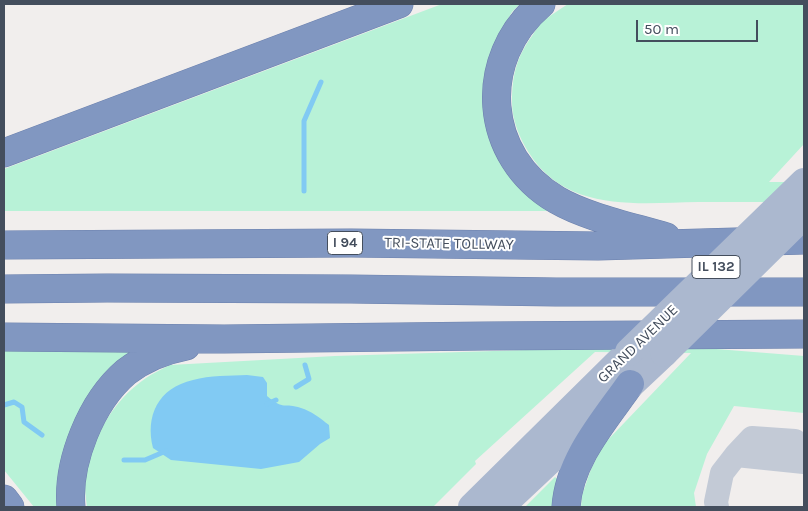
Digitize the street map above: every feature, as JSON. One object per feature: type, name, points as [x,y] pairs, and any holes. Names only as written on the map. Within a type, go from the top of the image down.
[{"type":"highway","points":[[4,153],[399,4]]},
{"type":"highway","points":[[541,4],[528,14],[511,37],[503,54],[498,74],[497,116],[511,153],[522,170],[536,184],[557,200],[582,211],[686,243]]},
{"type":"highway","name":"TRI-STATE TOLLWAY","points":[[4,245],[351,243],[598,246],[804,240]]},
{"type":"highway","points":[[4,289],[351,288],[621,293],[804,292]]},
{"type":"highway","points":[[4,337],[224,339],[804,334]]},
{"type":"highway","points":[[71,507],[72,478],[80,445],[87,426],[96,410],[117,382],[127,372],[140,364],[172,349],[224,339]]},
{"type":"highway","points":[[566,507],[570,485],[586,449],[630,384]]},
{"type":"highway","points":[[4,498],[10,507]]},
{"type":"main road","name":"GRAND AVENUE","points":[[472,507],[804,181]]},
{"type":"main road","name":"GRAND AVENUE","points":[[500,507],[664,353],[804,216]]},
{"type":"lane","points":[[717,507],[716,502],[722,473],[752,438],[795,441],[804,453]]},
{"type":"lane","points":[[736,455],[804,462]]},
{"type":"green space","points":[[442,4],[520,4],[512,12],[502,30],[493,52],[486,80],[551,211],[4,211],[4,169]]},
{"type":"green space","points":[[568,4],[804,4],[804,144],[769,182],[804,182],[804,202],[628,203],[583,195],[563,186],[545,172],[529,153],[517,129],[512,109],[513,84],[522,52],[536,30],[543,21]]},
{"type":"green space","points":[[589,348],[704,348],[804,356],[804,413],[734,406],[707,454],[694,493],[696,507],[581,507],[582,495],[591,469],[603,445],[691,353],[595,352],[475,461],[476,464],[433,507],[87,507],[85,484],[87,468],[91,453],[104,424],[112,411],[133,388],[149,376],[170,365],[335,356]]},
{"type":"green space","points":[[4,351],[134,351],[73,426],[62,459],[58,493],[60,507],[34,507],[4,470]]},
{"type":"green space","points":[[555,477],[559,480],[554,507],[525,507]]},
{"type":"water","points":[[247,375],[263,377],[267,383],[267,396],[277,403],[305,409],[326,422],[329,425],[330,438],[299,462],[261,469],[171,460],[153,448],[151,425],[153,415],[157,405],[171,390],[181,384],[200,378]]},
{"type":"waterway","points":[[304,191],[304,121],[321,82]]},
{"type":"waterway","points":[[296,387],[309,379],[305,365]]},
{"type":"waterway","points":[[267,404],[276,400]]},
{"type":"waterway","points":[[4,405],[14,402],[22,407],[24,422],[42,435]]},
{"type":"waterway","points":[[124,460],[145,460],[166,451]]}]
